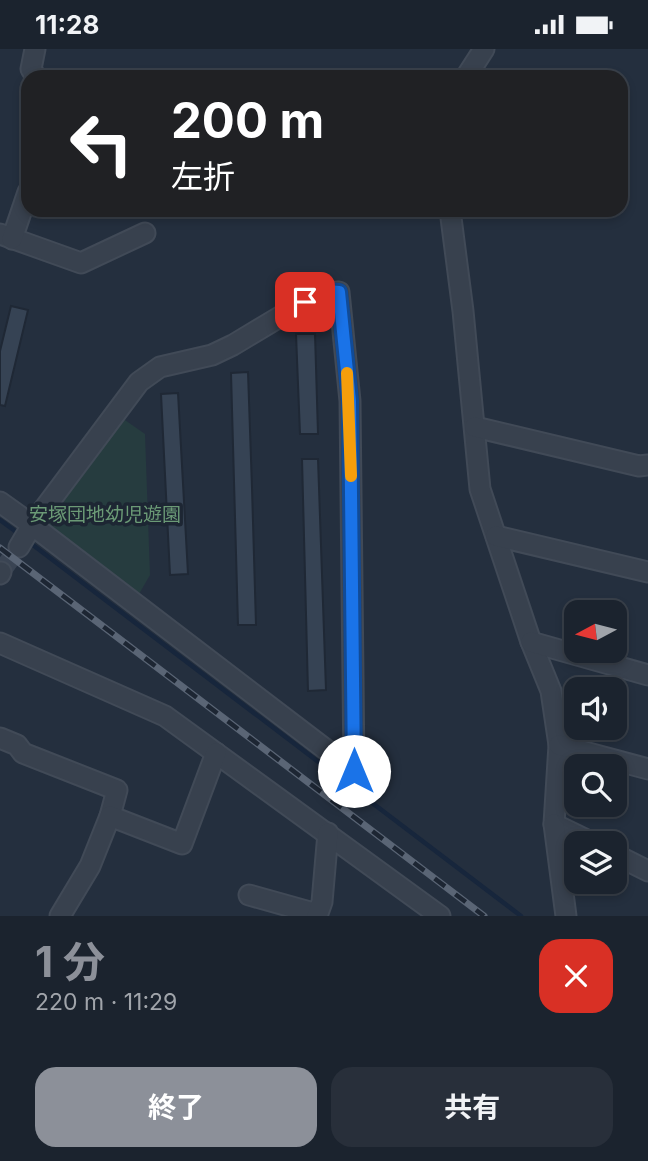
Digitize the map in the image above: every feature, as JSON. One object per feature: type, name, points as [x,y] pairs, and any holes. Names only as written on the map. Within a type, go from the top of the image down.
[{"type":"street","points":[[33,70],[35,49]]},
{"type":"street","points":[[470,70],[484,49]]},
{"type":"street","points":[[21,206],[6,237],[81,263],[145,233]]},
{"type":"street","points":[[451,217],[480,489],[531,642],[551,691],[559,745],[554,824],[566,916]]},
{"type":"street","points":[[0,502],[25,537],[354,771],[350,401],[339,292],[318,294],[233,345],[201,358],[160,367],[139,383],[25,537]]},
{"type":"street","points":[[475,427],[639,466],[648,465]]},
{"type":"street","points":[[496,536],[648,572]]},
{"type":"street","points":[[531,642],[648,675]]},
{"type":"street","points":[[0,643],[165,716],[440,916]]},
{"type":"street","points":[[0,738],[17,745],[23,753],[117,790],[110,816],[90,866],[60,916]]},
{"type":"street","points":[[559,745],[648,769]]},
{"type":"street","points":[[110,816],[182,844],[216,753]]},
{"type":"street","points":[[554,824],[568,831]]},
{"type":"street","points":[[249,895],[317,915],[322,902],[328,834]]},
{"type":"street","points":[[627,860],[648,871]]},
{"type":"green space","name":"安塚団地幼児遊園","points":[[122,418],[145,434],[150,575],[139,594],[48,525],[47,518]]},
{"type":"building","points":[[11,306],[28,310],[5,406],[0,405],[0,351]]},
{"type":"building","points":[[296,334],[315,334],[318,434],[300,434]]},
{"type":"building","points":[[248,372],[256,625],[238,625],[231,373]]},
{"type":"building","points":[[178,393],[188,574],[170,575],[161,394]]},
{"type":"building","points":[[302,459],[318,459],[326,690],[308,691]]},
{"type":"waterway","points":[[0,520],[19,534]]},
{"type":"waterway","points":[[29,542],[521,916]]},
{"type":"tunnel","points":[[1,572],[19,547]]},
{"type":"railway","points":[[0,548],[484,916]]},
{"type":"slow traffic","points":[[347,373],[351,476]]},
{"type":"route","points":[[305,302],[327,291],[339,292],[350,401],[354,771]]}]
